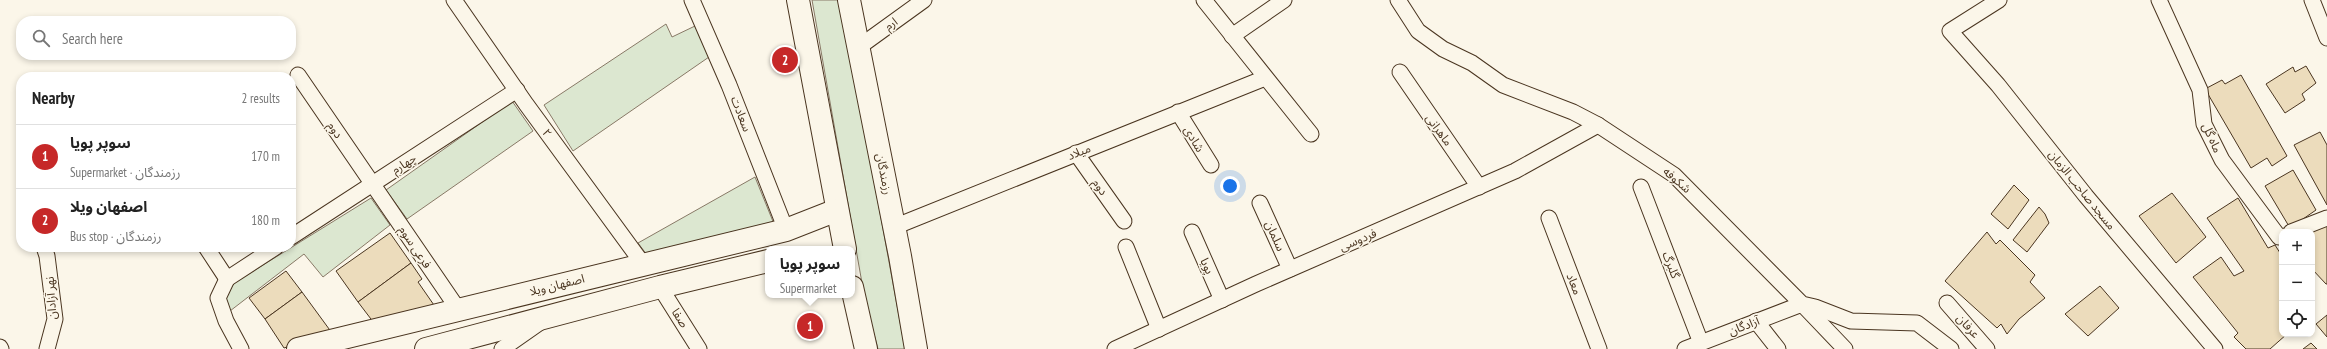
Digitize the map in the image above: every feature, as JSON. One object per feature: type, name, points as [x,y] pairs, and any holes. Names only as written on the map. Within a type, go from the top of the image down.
[{"type":"street","name":"۲","points":[[454,0],[643,264]]},
{"type":"street","name":"سعادت","points":[[692,0],[729,85],[786,230]]},
{"type":"street","points":[[798,0],[844,246]]},
{"type":"street","name":"رزمندگان","points":[[850,0],[916,349]]},
{"type":"street","name":"ارم","points":[[859,47],[924,0]]},
{"type":"street","points":[[1204,0],[1264,78],[1311,134]]},
{"type":"street","points":[[1232,36],[1284,0]]},
{"type":"street","name":"شکوفه","points":[[1398,0],[1418,31],[1443,49],[1472,64],[1503,85],[1573,112],[1598,125],[1674,175],[1845,349]]},
{"type":"street","name":"مسجد صاحب الزمان","points":[[1999,0],[1950,31],[1998,85],[2086,196],[2215,349]]},
{"type":"street","name":"ماه گل","points":[[2160,0],[2200,90],[2204,124],[2222,160],[2279,238]]},
{"type":"street","points":[[2312,0],[2327,38]]},
{"type":"street","name":"ماهرانی","points":[[1400,72],[1479,187]]},
{"type":"street","name":"دوم","points":[[298,75],[372,184]]},
{"type":"street","name":"میلاد","points":[[894,227],[1264,78]]},
{"type":"street","name":"چهارم","points":[[296,235],[517,90]]},
{"type":"street","name":"شادی","points":[[1178,112],[1211,166]]},
{"type":"street","name":"فردوسی","points":[[1115,349],[1290,269],[1515,171],[1598,125]]},
{"type":"street","name":"دوم","points":[[1076,153],[1124,221]]},
{"type":"street","name":"فرعی سوم","points":[[372,184],[458,309]]},
{"type":"street","name":"گلبرگ","points":[[1641,187],[1701,343]]},
{"type":"street","name":"سلمان","points":[[1260,203],[1290,269]]},
{"type":"street","name":"اصفهان ویلا","points":[[298,349],[786,230],[837,210]]},
{"type":"street","name":"معاد","points":[[1549,218],[1599,349]]},
{"type":"street","points":[[2299,229],[2327,218]]},
{"type":"street","name":"پویا","points":[[1192,232],[1222,300]]},
{"type":"street","points":[[1126,247],[1159,328]]},
{"type":"street","name":"نهر آزادان","points":[[46,252],[55,319],[46,349]]},
{"type":"street","points":[[209,252],[227,279]]},
{"type":"street","points":[[241,349],[226,321],[218,298],[227,279],[268,252]]},
{"type":"street","points":[[435,348],[660,287],[765,262]]},
{"type":"street","name":"صفا","points":[[660,287],[699,349]]},
{"type":"street","points":[[854,298],[866,349]]},
{"type":"street","name":"عرفان","points":[[1947,303],[1987,349]]},
{"type":"street","points":[[1802,304],[1815,306],[1852,322],[1917,323],[1951,349]]},
{"type":"street","name":"آزادگان","points":[[1685,349],[1802,304]]},
{"type":"street","points":[[502,349],[549,317]]},
{"type":"street","points":[[1756,321],[1778,349]]},
{"type":"green space","points":[[812,0],[841,0],[905,349],[878,349],[865,300]]},
{"type":"green space","points":[[666,24],[672,37],[695,26],[709,57],[573,151],[544,105]]},
{"type":"green space","points":[[512,101],[533,131],[407,219],[386,190]]},
{"type":"green space","points":[[755,177],[774,224],[647,255],[638,243]]},
{"type":"green space","points":[[371,198],[390,225],[323,277],[304,254],[230,311],[225,299],[234,283],[284,252],[296,252],[296,245]]},
{"type":"building","points":[[2306,66],[2316,83],[2302,94],[2305,100],[2285,113],[2266,84],[2293,67],[2295,72]]},
{"type":"building","points":[[2241,75],[2287,156],[2272,166],[2267,158],[2251,168],[2205,89],[2222,80],[2225,84]]},
{"type":"building","points":[[2320,132],[2327,145],[2327,205],[2294,145]]},
{"type":"building","points":[[2293,170],[2316,210],[2290,228],[2265,186]]},
{"type":"building","points":[[2014,185],[2029,200],[2008,229],[1991,214]]},
{"type":"building","points":[[2172,193],[2206,237],[2176,263],[2139,216]]},
{"type":"building","points":[[2238,198],[2268,248],[2275,245],[2279,251],[2279,337],[2284,337],[2270,349],[2246,349],[2234,337],[2238,333],[2193,277],[2221,257],[2234,276],[2244,271],[2207,218]]},
{"type":"building","points":[[2039,207],[2045,214],[2049,223],[2027,252],[2013,240]]},
{"type":"building","points":[[2327,223],[2327,284],[2315,272],[2315,230]]},
{"type":"building","points":[[1987,232],[1996,244],[2000,240],[2035,275],[2030,282],[2045,298],[2019,319],[2007,334],[2001,324],[1997,328],[1945,281]]},
{"type":"building","points":[[390,233],[411,263],[358,302],[336,271]]},
{"type":"building","points":[[411,263],[422,279],[418,282],[436,308],[374,323],[358,302]]},
{"type":"building","points":[[286,271],[302,292],[265,319],[249,298]]},
{"type":"building","points":[[2100,286],[2119,308],[2088,336],[2065,314]]},
{"type":"building","points":[[302,292],[332,333],[284,348],[265,319]]},
{"type":"building","points":[[2327,315],[2327,337],[2316,324]]},
{"type":"building","points":[[2311,343],[2317,349],[2303,349]]},
{"type":"place","name":"اصفهان ویلا","points":[[785,60]]},
{"type":"place","name":"سوپر پویا","points":[[810,326]]}]
